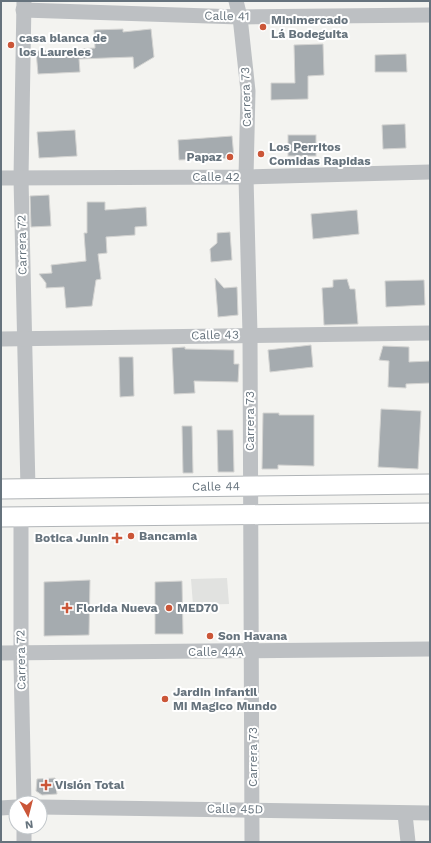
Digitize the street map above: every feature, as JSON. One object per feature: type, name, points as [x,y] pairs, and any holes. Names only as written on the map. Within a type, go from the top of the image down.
[{"type":"main road","name":"Calle 44","points":[[1,489],[430,484]]},
{"type":"main road","points":[[1,517],[430,513]]},
{"type":"street","name":"Carrera 73","points":[[236,1],[240,17],[248,91],[246,177],[250,334],[252,842]]},
{"type":"street","name":"Calle 41","points":[[23,5],[240,17],[430,15]]},
{"type":"street","name":"Carrera 72","points":[[23,5],[20,178],[28,489]]},
{"type":"street","name":"Calle 42","points":[[1,178],[246,177],[430,172]]},
{"type":"street","name":"Calle 43","points":[[1,338],[24,339],[250,334],[430,333]]},
{"type":"street","name":"Carrera 72","points":[[21,517],[20,653],[24,795]]},
{"type":"street","name":"Calle 44A","points":[[1,653],[252,652],[430,649]]},
{"type":"street","name":"Calle 45D","points":[[48,807],[253,809],[405,814],[430,813]]},
{"type":"street","points":[[405,814],[408,842]]},
{"type":"shaded area","points":[[227,578],[229,604],[193,605],[191,579]]},
{"type":"building","points":[[123,29],[123,32],[151,29],[154,57],[134,69],[133,57],[79,59],[80,72],[38,74],[36,51],[95,48],[94,30]]},
{"type":"building","points":[[323,44],[324,75],[308,76],[308,99],[271,100],[271,83],[295,83],[294,45]]},
{"type":"building","points":[[406,54],[407,72],[375,72],[375,55]]},
{"type":"building","points":[[405,124],[406,148],[383,149],[382,125]]},
{"type":"building","points":[[75,130],[77,156],[39,158],[37,132]]},
{"type":"building","points":[[288,135],[316,135],[316,156],[288,156]]},
{"type":"building","points":[[232,136],[234,158],[179,160],[178,140]]},
{"type":"building","points":[[49,195],[51,226],[31,227],[30,196]]},
{"type":"building","points":[[87,202],[105,202],[105,210],[146,207],[147,226],[135,227],[135,235],[106,237],[107,253],[98,254],[101,279],[96,280],[92,306],[66,308],[64,287],[46,288],[46,283],[39,274],[52,273],[51,265],[86,261],[84,233],[87,233]]},
{"type":"building","points":[[357,210],[359,234],[313,239],[311,214]]},
{"type":"building","points":[[230,232],[232,260],[211,262],[210,249],[217,243],[217,233]]},
{"type":"building","points":[[215,278],[224,288],[237,287],[238,315],[218,317]]},
{"type":"building","points":[[347,279],[350,289],[355,289],[358,324],[324,325],[322,288],[333,287],[333,280]]},
{"type":"building","points":[[424,280],[425,305],[386,307],[385,281]]},
{"type":"building","points":[[311,345],[313,367],[270,372],[268,350]]},
{"type":"building","points":[[383,346],[409,347],[409,362],[430,361],[430,383],[406,384],[406,388],[388,387],[389,361],[379,360]]},
{"type":"building","points":[[185,347],[185,349],[234,350],[234,364],[239,364],[238,382],[194,381],[195,393],[174,394],[172,348]]},
{"type":"building","points":[[119,357],[133,357],[134,396],[120,397]]},
{"type":"building","points":[[381,409],[421,411],[418,469],[378,467]]},
{"type":"building","points":[[263,413],[279,413],[279,415],[314,415],[314,466],[278,465],[278,469],[262,469]]},
{"type":"building","points":[[182,426],[192,426],[193,473],[183,473]]},
{"type":"building","points":[[217,430],[233,430],[234,472],[218,472]]},
{"type":"building","name":"Florida Nueva","points":[[90,580],[89,635],[44,636],[44,582]]},
{"type":"building","name":"MED70","points":[[182,581],[183,634],[155,634],[155,582]]},
{"type":"building","name":"Visión Total","points":[[55,778],[57,794],[42,795],[36,791],[37,779]]},
{"type":"place","name":"Minimercado Lá Bodeguita","points":[[263,27]]},
{"type":"place","name":"casa blanca de los Laureles","points":[[11,45]]},
{"type":"place","name":"Los Perritos Comidas Rapidas","points":[[261,154]]},
{"type":"place","name":"Papaz","points":[[230,157]]},
{"type":"place","name":"Bancamia","points":[[131,536]]},
{"type":"place","name":"Botica Junin","points":[[117,538]]},
{"type":"place","name":"Florida Nueva","points":[[67,608]]},
{"type":"place","name":"MED70","points":[[169,608]]},
{"type":"place","name":"Son Havana","points":[[210,636]]},
{"type":"place","name":"Jardin Infantil Mi Magico Mundo","points":[[165,699]]},
{"type":"place","name":"Visión Total","points":[[46,785]]}]
